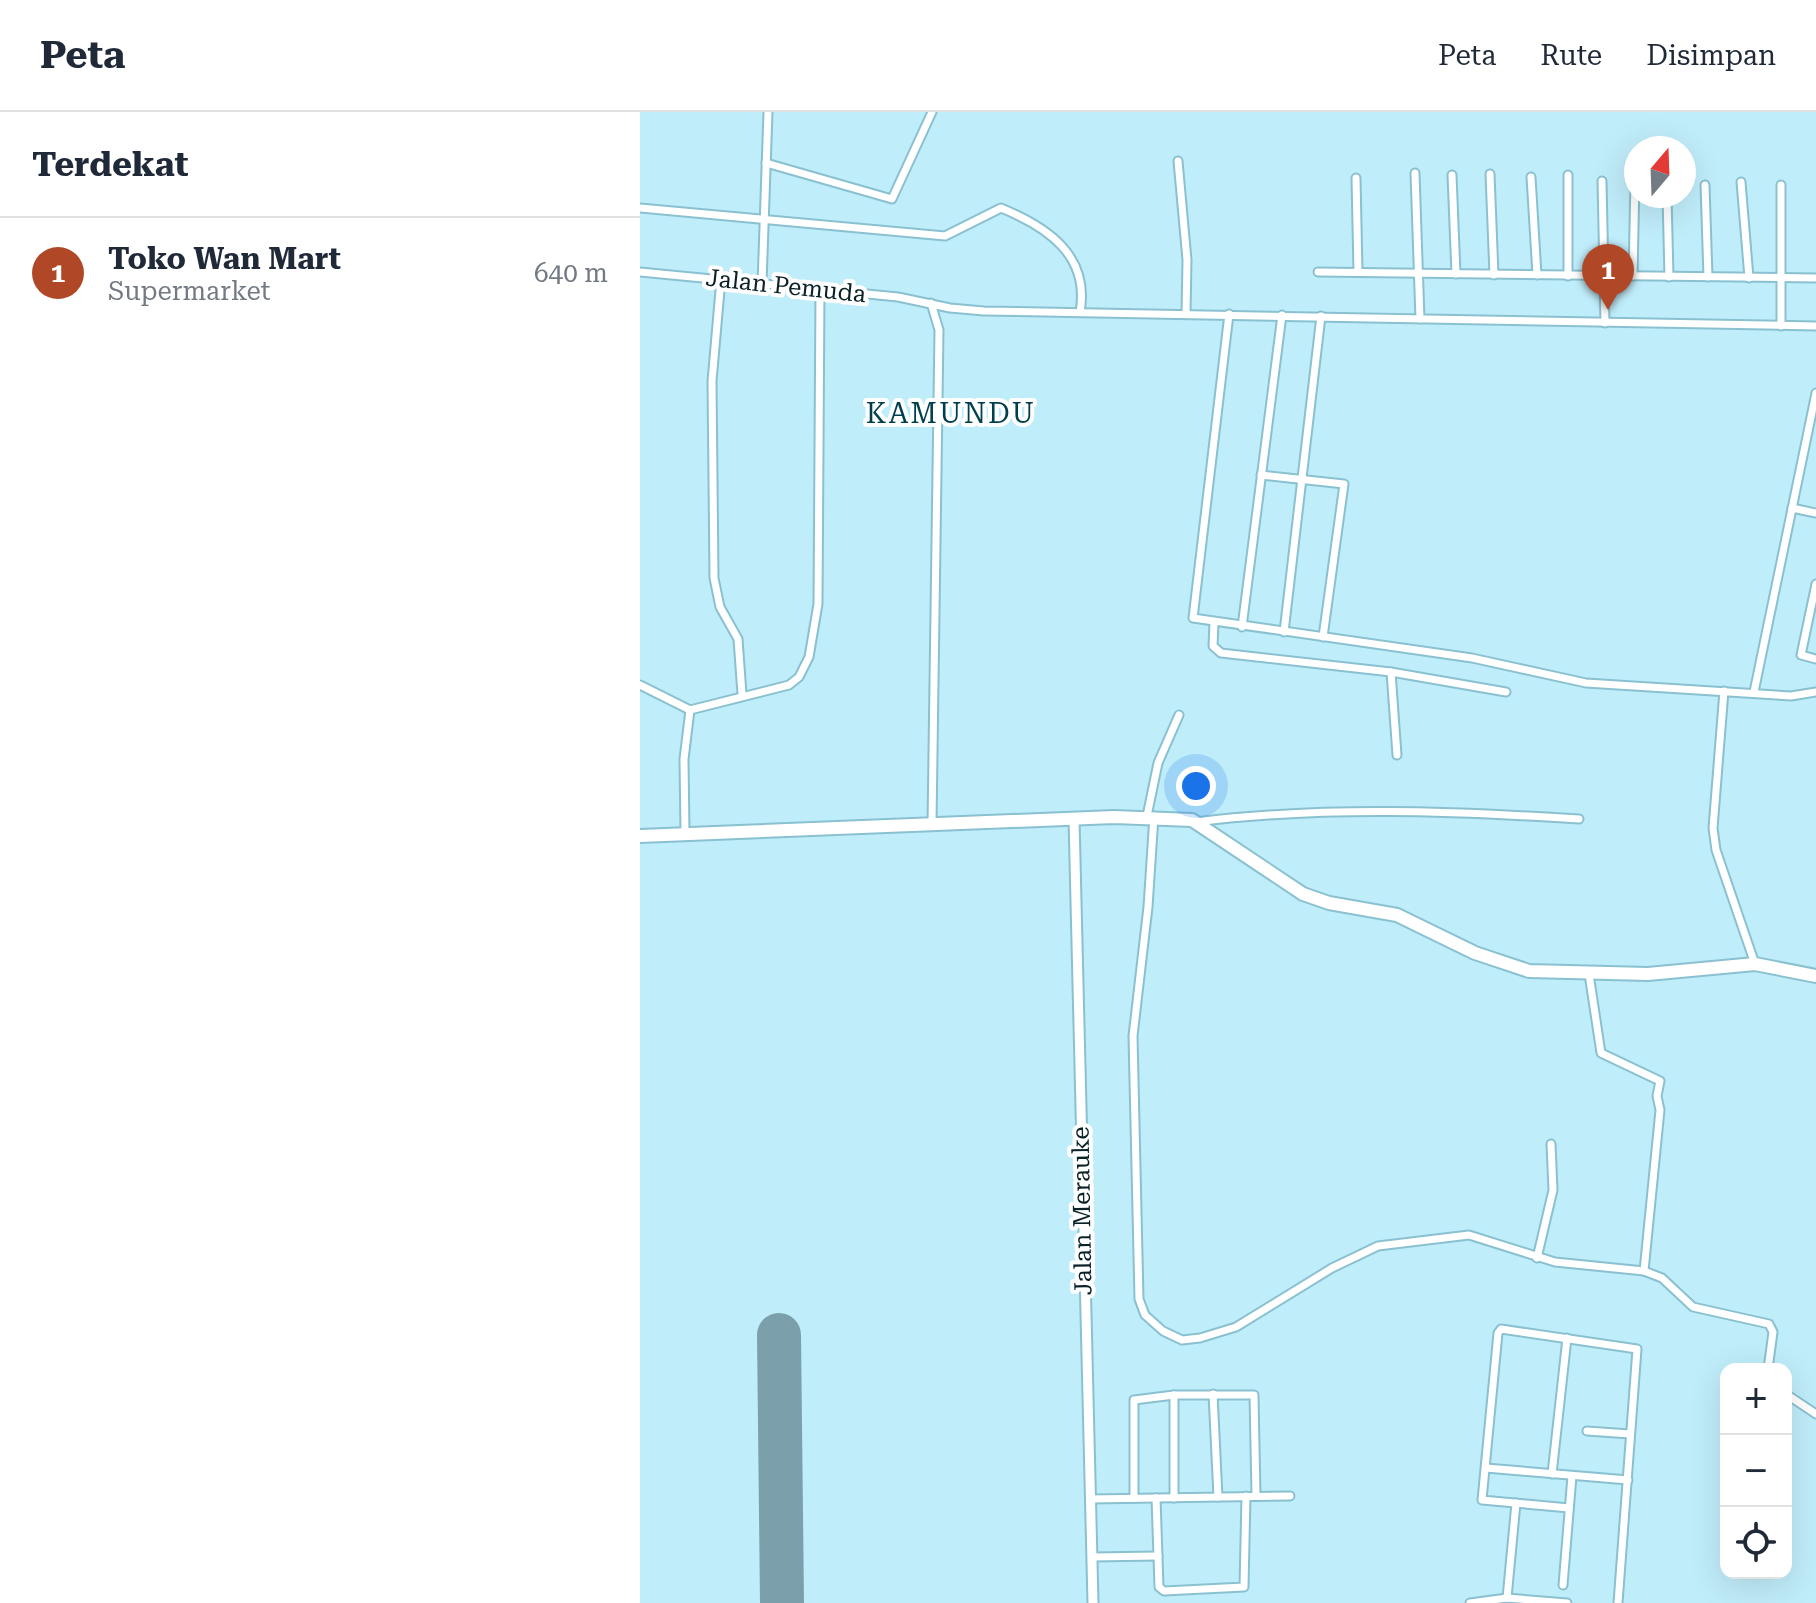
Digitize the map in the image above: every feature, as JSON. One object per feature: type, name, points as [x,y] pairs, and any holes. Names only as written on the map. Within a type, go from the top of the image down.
[{"type":"highway","points":[[640,836],[1150,816],[1196,822],[1295,889],[1319,901],[1397,915],[1475,953],[1518,968],[1589,974],[1648,974],[1755,964],[1816,976]]},
{"type":"street","points":[[762,284],[768,112]]},
{"type":"street","points":[[766,163],[892,199],[932,112]]},
{"type":"street","points":[[1178,161],[1187,260],[1186,313]]},
{"type":"street","points":[[1415,173],[1420,319]]},
{"type":"street","points":[[1490,174],[1494,275]]},
{"type":"street","points":[[1452,175],[1456,274]]},
{"type":"street","points":[[1568,175],[1568,276]]},
{"type":"street","points":[[1531,177],[1537,275]]},
{"type":"street","points":[[1356,178],[1358,272]]},
{"type":"street","points":[[1602,181],[1605,323]]},
{"type":"street","points":[[1741,182],[1749,278]]},
{"type":"street","points":[[1705,185],[1708,277]]},
{"type":"street","points":[[1781,185],[1781,326]]},
{"type":"street","points":[[640,208],[945,236],[1001,208],[1030,219],[1067,248],[1080,273],[1080,312]]},
{"type":"street","points":[[1633,276],[1634,208]]},
{"type":"street","points":[[1667,208],[1669,277]]},
{"type":"street","name":"Jalan Pemuda","points":[[640,272],[820,290],[931,303],[956,309],[1816,326]]},
{"type":"street","points":[[1318,272],[1816,278]]},
{"type":"street","points":[[721,279],[712,381],[714,578],[720,607],[738,639],[742,694]]},
{"type":"street","points":[[640,685],[690,710],[742,694],[778,689],[792,683],[804,668],[814,642],[818,604],[820,290]]},
{"type":"street","points":[[931,303],[939,330],[932,824]]},
{"type":"street","points":[[1229,314],[1191,613],[1194,619],[1472,658],[1586,683],[1791,696],[1816,692]]},
{"type":"street","points":[[1242,627],[1282,315]]},
{"type":"street","points":[[1284,632],[1321,316]]},
{"type":"street","points":[[1754,692],[1816,393]]},
{"type":"street","points":[[1261,475],[1344,484],[1323,637]]},
{"type":"street","points":[[1792,508],[1816,513]]},
{"type":"street","points":[[1816,585],[1812,622],[1801,655],[1816,659]]},
{"type":"street","points":[[1214,623],[1213,649],[1221,653],[1391,672],[1506,692]]},
{"type":"street","points":[[1391,672],[1397,755]]},
{"type":"street","points":[[1724,691],[1714,814],[1716,850],[1755,964]]},
{"type":"street","points":[[685,833],[684,759],[690,710]]},
{"type":"street","points":[[1179,715],[1158,763],[1150,816],[1148,907],[1133,1036],[1139,1303],[1145,1315],[1177,1338],[1214,1335],[1236,1327],[1332,1268],[1392,1243],[1478,1236],[1537,1258],[1600,1270],[1644,1271],[1662,1278],[1693,1307],[1769,1324],[1773,1332],[1769,1363]]},
{"type":"street","points":[[1196,822],[1291,813],[1465,813],[1579,819]]},
{"type":"street","name":"Jalan Merauke","points":[[1074,819],[1093,1603]]},
{"type":"street","points":[[1589,974],[1599,1050],[1660,1081],[1657,1096],[1660,1110],[1644,1271]]},
{"type":"street","points":[[1537,1258],[1553,1190],[1551,1144]]},
{"type":"street","points":[[1569,1508],[1482,1500],[1498,1331],[1637,1348],[1618,1603]]},
{"type":"street","points":[[1552,1474],[1567,1338]]},
{"type":"street","points":[[1134,1498],[1134,1400],[1213,1394],[1254,1395],[1256,1496]]},
{"type":"street","points":[[1213,1394],[1218,1497]]},
{"type":"street","points":[[1174,1395],[1174,1498]]},
{"type":"street","points":[[1792,1398],[1816,1414]]},
{"type":"street","points":[[1587,1431],[1630,1434]]},
{"type":"street","points":[[1486,1468],[1628,1480]]},
{"type":"street","points":[[1563,1585],[1572,1476]]},
{"type":"street","points":[[1156,1498],[1160,1591],[1244,1587],[1246,1496]]},
{"type":"street","points":[[1090,1499],[1290,1496]]},
{"type":"street","points":[[1507,1598],[1516,1503]]},
{"type":"street","points":[[1092,1557],[1158,1556]]},
{"type":"street","points":[[1470,1603],[1507,1598],[1567,1603]]},
{"type":"runway","points":[[779,1335],[782,1603]]},
{"type":"place","name":"Toko Wan Mart","points":[[1608,310]]},
{"type":"district","name":"KAMUNDU","points":[[951,413]]}]
